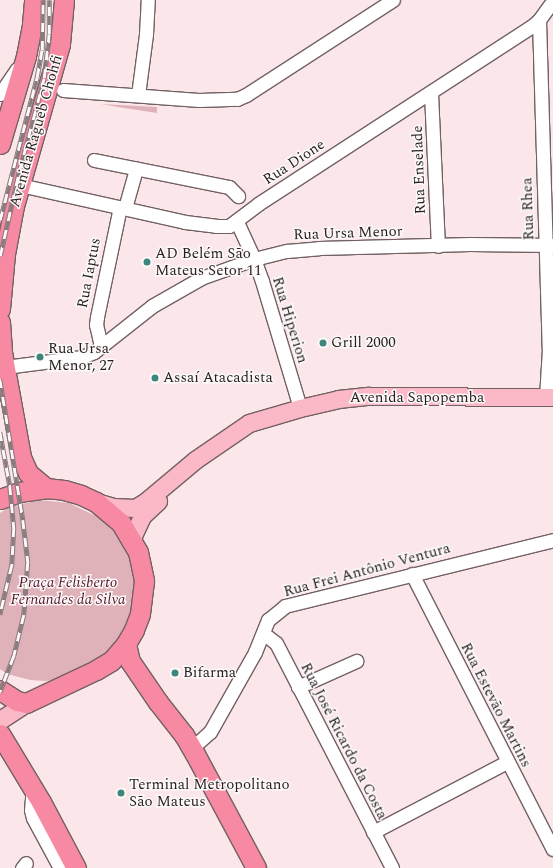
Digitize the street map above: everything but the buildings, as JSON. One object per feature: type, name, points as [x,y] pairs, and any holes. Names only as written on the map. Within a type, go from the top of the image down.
[{"type":"highway","name":"Avenida Ragueb Chohfi","points":[[0,144],[26,56],[32,24],[34,0]]},
{"type":"highway","name":"Avenida Ragueb Chohfi","points":[[0,309],[4,254],[20,185],[60,44],[64,0]]},
{"type":"highway","points":[[0,322],[5,367],[24,466],[34,479],[46,488]]},
{"type":"highway","points":[[0,499],[19,492],[46,488],[81,494],[96,502],[121,523],[138,552],[142,564],[144,581],[143,598],[136,625],[126,644],[111,661],[96,670],[26,704],[0,690]]},
{"type":"highway","points":[[126,644],[130,661],[192,748],[256,868]]},
{"type":"highway","points":[[0,734],[28,780],[76,868]]},
{"type":"highway","points":[[0,766],[28,780]]},
{"type":"main road","name":"Avenida Sapopemba","points":[[96,502],[114,507],[135,508],[145,502],[195,460],[249,423],[300,408],[338,399],[369,396],[549,397]]},
{"type":"main road","name":"Avenida Sapopemba","points":[[131,540],[142,516],[150,508],[199,466],[254,430],[260,421]]},
{"type":"main road","points":[[0,720],[26,704]]},
{"type":"street","points":[[138,94],[146,34],[148,0]]},
{"type":"street","points":[[63,90],[138,94],[199,100],[237,99],[246,95],[393,0]]},
{"type":"street","name":"Rua Dione","points":[[20,185],[123,208],[216,226],[228,226],[236,222],[258,204],[531,27],[539,20],[548,3]]},
{"type":"street","name":"Rua Rhea","points":[[539,20],[547,132],[549,397]]},
{"type":"street","points":[[0,94],[26,56]]},
{"type":"street","name":"Rua Enselade","points":[[432,92],[438,246]]},
{"type":"street","points":[[94,160],[224,186],[238,196]]},
{"type":"street","name":"Rua Iaptus","points":[[101,346],[96,326],[97,317],[123,208],[136,169]]},
{"type":"street","name":"Rua Hiperion","points":[[236,222],[254,259],[300,408]]},
{"type":"street","name":"Rua Ursa Menor","points":[[5,367],[82,357],[94,352],[152,306],[201,278],[254,259],[287,251],[319,248],[470,244],[549,246]]},
{"type":"street","name":"Rua Frei Antônio Ventura","points":[[192,748],[210,732],[255,652],[268,620],[285,606],[553,540]]},
{"type":"street","name":"Rua Estevão Martins","points":[[412,574],[507,762],[553,849]]},
{"type":"street","name":"Rua José Ricardo da Costa","points":[[263,632],[276,643],[392,868]]},
{"type":"street","points":[[298,687],[356,661]]},
{"type":"street","points":[[373,832],[507,762]]},
{"type":"street","points":[[28,780],[33,818],[60,868]]},
{"type":"green space","points":[[101,104],[157,107],[157,113],[118,107]]},
{"type":"green space","name":"Praça Felisberto Fernandes da Silva","points":[[39,500],[69,503],[100,518],[112,529],[124,545],[131,562],[135,585],[130,621],[111,652],[71,677],[46,681],[30,680],[7,674],[0,669],[0,513],[10,507]]},
{"type":"railway","points":[[0,220],[37,77],[42,50],[43,0]]},
{"type":"railway","points":[[0,256],[19,172],[44,78],[49,34],[49,0]]},
{"type":"railway","points":[[0,379],[23,520],[28,562],[24,615],[14,656],[0,692]]},
{"type":"railway","points":[[0,432],[10,486],[14,528],[12,565],[0,615]]},
{"type":"place","name":"AD Belém São Mateus Setor 11","points":[[147,262]]},
{"type":"place","name":"Grill 2000","points":[[323,343]]},
{"type":"place","name":"Rua Ursa Menor, 27","points":[[40,357]]},
{"type":"place","name":"Assaí Atacadista","points":[[155,378]]},
{"type":"place","name":"Bifarma","points":[[175,673]]},
{"type":"place","name":"Terminal Metropolitano São Mateus","points":[[121,793]]}]
